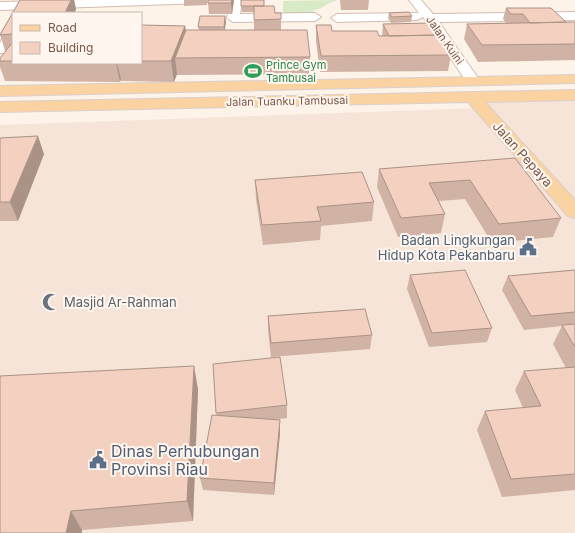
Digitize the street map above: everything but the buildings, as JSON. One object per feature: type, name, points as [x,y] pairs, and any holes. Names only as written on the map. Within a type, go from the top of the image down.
[{"type":"main road","name":"Jalan Tuanku Tambusai","points":[[0,107],[472,89],[575,79]]},
{"type":"main road","name":"Jalan Tuanku Tambusai","points":[[0,91],[472,89],[575,95]]},
{"type":"main road","name":"Jalan Pepaya","points":[[472,89],[575,212]]},
{"type":"street","points":[[0,6],[204,0]]},
{"type":"street","points":[[236,0],[233,18],[315,17]]},
{"type":"street","name":"Jalan Kuini","points":[[415,0],[429,17],[472,89]]},
{"type":"street","points":[[0,17],[12,16]]},
{"type":"street","points":[[337,18],[575,16]]},
{"type":"street","points":[[3,50],[12,32]]},
{"type":"shaded area","points":[[575,95],[575,533],[0,533],[0,125],[481,108],[472,97]]},
{"type":"green space","points":[[336,0],[320,9],[313,10],[315,17],[283,17],[283,1]]},
{"type":"place","name":"Prince Gym Tambusai","points":[[253,71]]},
{"type":"place","name":"Badan Lingkungan Hidup Kota Pekanbaru","points":[[528,247]]},
{"type":"place","name":"Masjid Ar-Rahman","points":[[51,302]]},
{"type":"place","name":"Dinas Perhubungan Provinsi Riau","points":[[98,460]]}]
